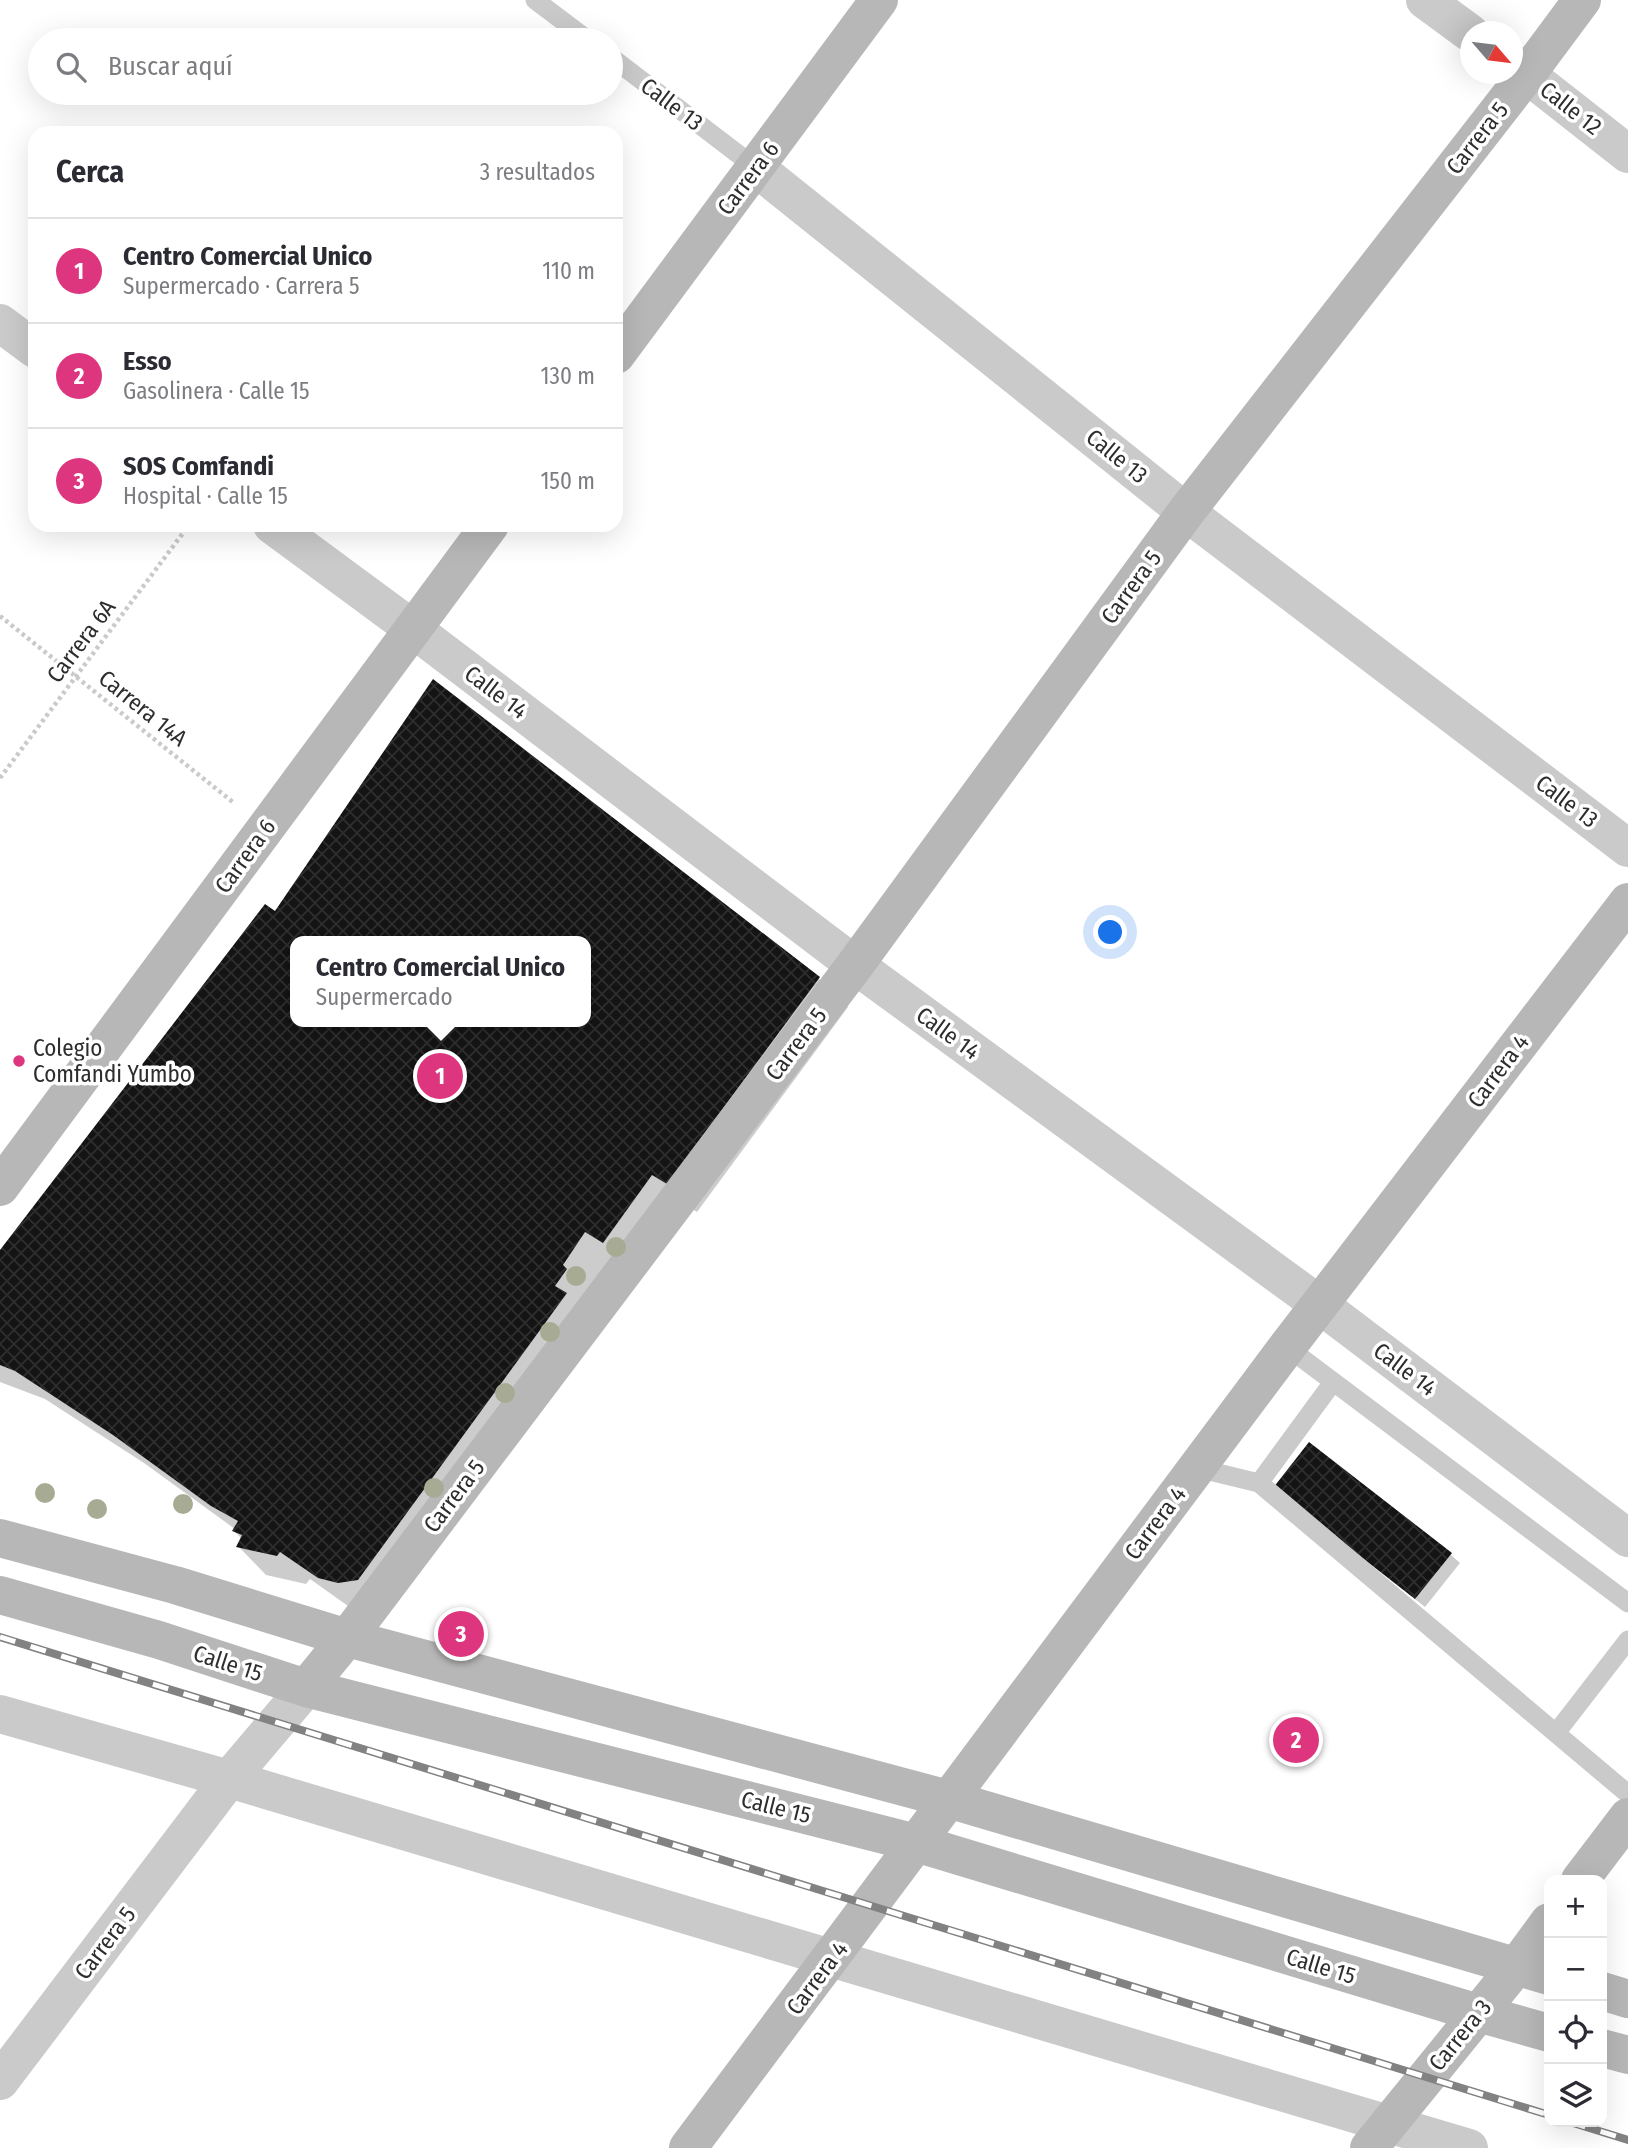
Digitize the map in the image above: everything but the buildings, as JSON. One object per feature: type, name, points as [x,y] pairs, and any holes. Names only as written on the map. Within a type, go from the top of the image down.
[{"type":"main road","name":"Carrera 6","points":[[623,346],[880,0]]},
{"type":"main road","name":"Carrera 5","points":[[1523,65],[1582,0]]},
{"type":"main road","name":"Carrera 5","points":[[306,1688],[347,1638],[855,965],[1186,512],[1508,84]]},
{"type":"main road","name":"Carrera 6","points":[[0,1187],[485,532]]},
{"type":"main road","name":"Carrera 4","points":[[688,2148],[1287,1347],[1628,902]]},
{"type":"main road","points":[[0,1538],[175,1586],[347,1638],[948,1799],[1532,1971]]},
{"type":"main road","name":"Calle 15","points":[[0,1595],[159,1640],[306,1688],[916,1843],[1544,2032]]},
{"type":"main road","points":[[1584,1875],[1628,1817]]},
{"type":"main road","name":"Carrera 3","points":[[1379,2136],[1478,2013],[1532,1971],[1544,1936]]},
{"type":"main road","points":[[1607,1993],[1628,1999]]},
{"type":"main road","points":[[1607,2049],[1628,2055]]},
{"type":"street","points":[[1425,0],[1460,25]]},
{"type":"street","name":"Calle 12","points":[[1523,70],[1628,154]]},
{"type":"street","name":"Calle 13","points":[[755,167],[1186,512],[1628,848]]},
{"type":"street","points":[[0,323],[28,344]]},
{"type":"street","name":"Calle 14","points":[[281,532],[855,965],[1320,1305],[1628,1538]]},
{"type":"street","name":"Carrera 5","points":[[0,2081],[229,1779],[306,1688]]},
{"type":"street","points":[[0,1714],[229,1779],[831,1958],[1379,2136],[1469,2148]]},
{"type":"lane","points":[[535,0],[572,28]]},
{"type":"lane","name":"Calle 13","points":[[623,66],[755,167]]},
{"type":"lane","points":[[1287,1347],[1628,1603]]},
{"type":"lane","points":[[1259,1483],[1333,1382]]},
{"type":"lane","points":[[1196,1468],[1259,1483],[1628,1794]]},
{"type":"lane","points":[[1556,1733],[1628,1640]]},
{"type":"path","name":"Carrera 6A","points":[[0,778],[184,532]]},
{"type":"path","name":"Carrera 14A","points":[[0,616],[265,828]]},
{"type":"railway","points":[[0,1637],[1544,2113]]},
{"type":"railway","points":[[1586,2127],[1628,2140]]},
{"type":"place","name":"Colegio Comfandi Yumbo","points":[[19,1061]]},
{"type":"place","name":"Centro Comercial Unico","points":[[440,1076]]},
{"type":"place","name":"SOS Comfandi","points":[[461,1634]]},
{"type":"place","name":"Esso","points":[[1296,1740]]}]
